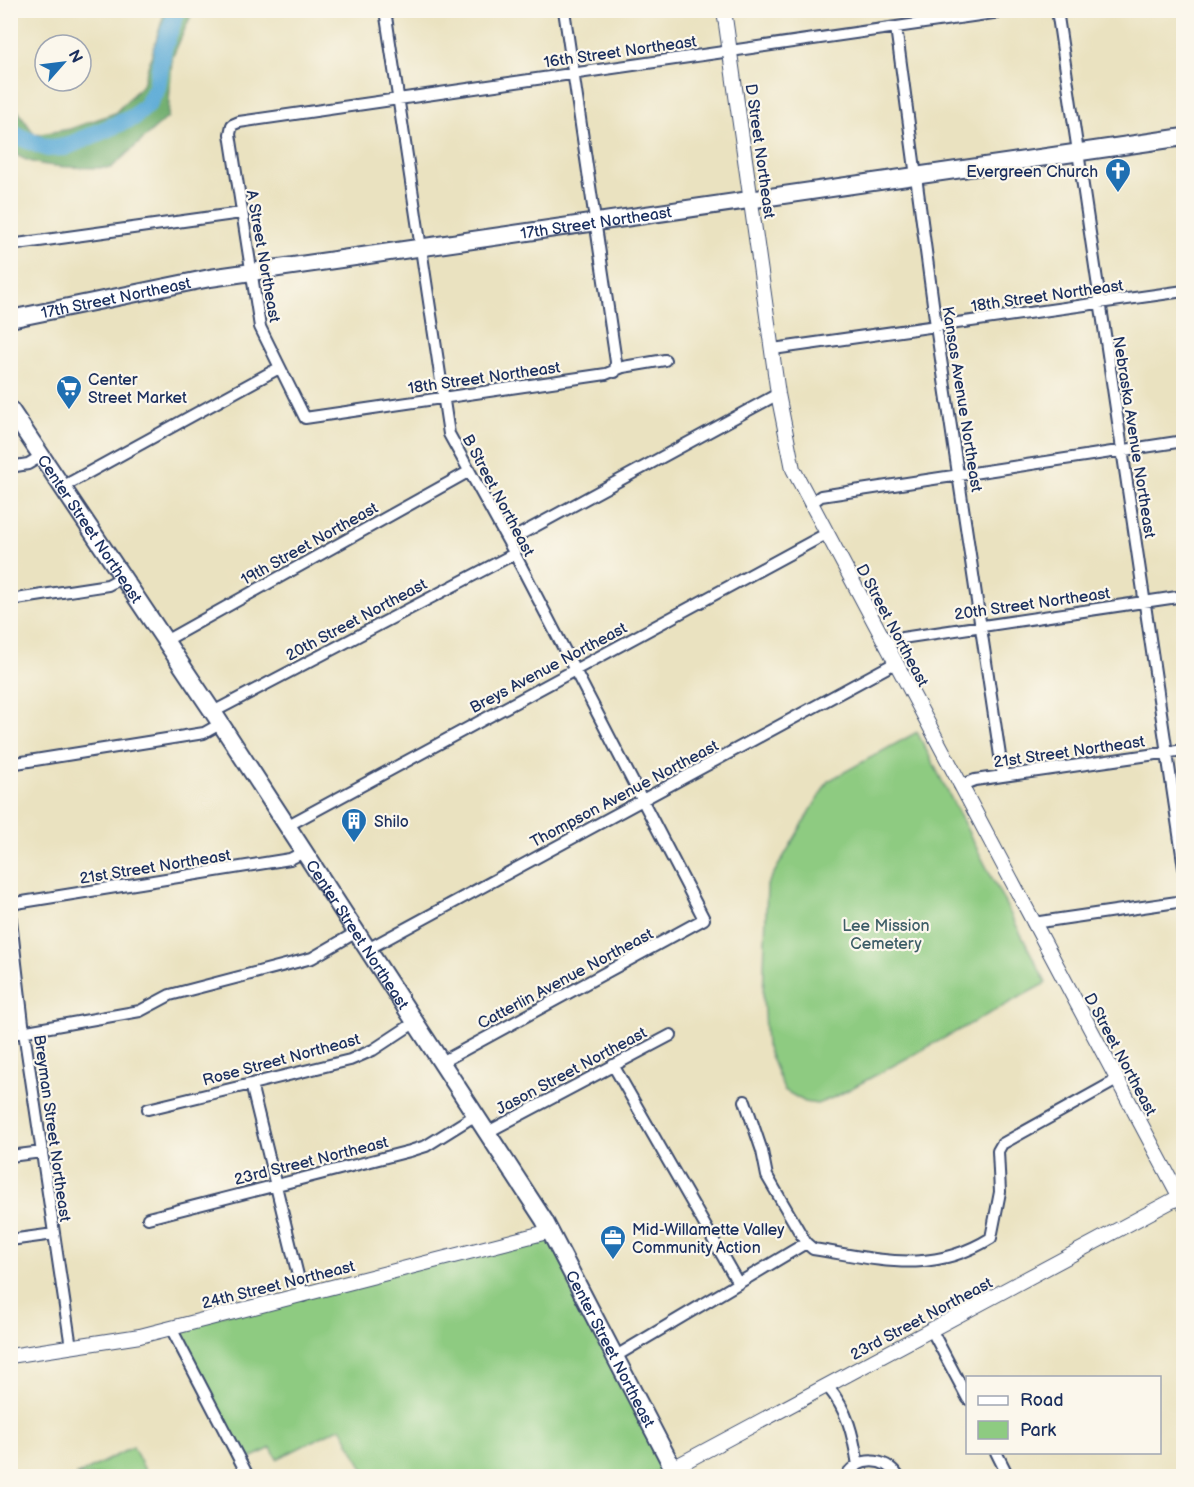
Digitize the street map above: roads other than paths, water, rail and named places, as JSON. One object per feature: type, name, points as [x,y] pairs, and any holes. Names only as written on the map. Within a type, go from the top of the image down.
[{"type":"main road","name":"17th Street Northeast","points":[[10,319],[251,272],[1184,137]]},
{"type":"main road","name":"Center Street Northeast","points":[[10,409],[64,486],[551,1231],[675,1472]]},
{"type":"street","name":"B Street Northeast","points":[[386,10],[441,398],[449,434],[508,541],[704,919]]},
{"type":"street","points":[[564,10],[596,223],[615,372]]},
{"type":"street","name":"D Street Northeast","points":[[723,10],[778,394],[794,469],[810,504],[1182,1199]]},
{"type":"street","name":"16th Street Northeast","points":[[232,125],[239,122],[573,72],[1014,10]]},
{"type":"street","name":"Nebraska Avenue Northeast","points":[[1057,10],[1184,868]]},
{"type":"street","name":"Kansas Avenue Northeast","points":[[896,27],[936,326],[1003,776]]},
{"type":"street","name":"A Street Northeast","points":[[232,125],[230,134],[260,327],[304,418]]},
{"type":"street","points":[[10,245],[241,213]]},
{"type":"street","name":"18th Street Northeast","points":[[773,350],[1184,291]]},
{"type":"street","name":"18th Street Northeast","points":[[304,418],[615,372],[623,367],[665,360]]},
{"type":"street","points":[[64,486],[279,368]]},
{"type":"street","points":[[508,541],[778,394]]},
{"type":"street","points":[[810,504],[821,496],[1184,441]]},
{"type":"street","points":[[10,467],[28,464],[43,455]]},
{"type":"street","name":"19th Street Northeast","points":[[165,641],[468,472]]},
{"type":"street","name":"Breys Avenue Northeast","points":[[285,827],[826,534]]},
{"type":"street","name":"20th Street Northeast","points":[[10,764],[204,733],[216,718],[514,554]]},
{"type":"street","points":[[10,600],[108,585],[123,577]]},
{"type":"street","name":"20th Street Northeast","points":[[885,645],[902,638],[981,625],[1184,596]]},
{"type":"street","name":"Thompson Avenue Northeast","points":[[366,950],[895,663]]},
{"type":"street","name":"21st Street Northeast","points":[[960,786],[975,780],[1184,750]]},
{"type":"street","name":"21st Street Northeast","points":[[10,904],[290,859],[302,853]]},
{"type":"street","points":[[1033,923],[1184,900]]},
{"type":"street","name":"Breyman Street Northeast","points":[[10,912],[24,1032],[71,1347]]},
{"type":"street","name":"Catterlin Avenue Northeast","points":[[440,1063],[704,919]]},
{"type":"street","points":[[10,1034],[140,1011],[170,995],[312,958],[355,933]]},
{"type":"street","name":"Rose Street Northeast","points":[[148,1109],[364,1055],[414,1023]]},
{"type":"street","name":"Jason Street Northeast","points":[[486,1133],[671,1035]]},
{"type":"street","points":[[613,1065],[738,1283]]},
{"type":"street","points":[[745,1101],[762,1151],[767,1176],[806,1243],[813,1249],[920,1263],[939,1261],[987,1241],[993,1234],[1000,1192],[998,1151],[1002,1144],[1117,1080]]},
{"type":"street","points":[[250,1084],[303,1296]]},
{"type":"street","name":"23rd Street Northeast","points":[[148,1218],[426,1146],[474,1116]]},
{"type":"street","points":[[10,1156],[42,1152]]},
{"type":"street","name":"23rd Street Northeast","points":[[675,1472],[828,1387],[1182,1199]]},
{"type":"street","name":"24th Street Northeast","points":[[10,1356],[129,1338],[303,1296],[551,1231]]},
{"type":"street","points":[[10,1240],[54,1234]]},
{"type":"street","points":[[616,1356],[806,1243]]},
{"type":"street","points":[[171,1328],[248,1476]]},
{"type":"street","points":[[932,1332],[966,1395]]},
{"type":"street","points":[[828,1387],[844,1409],[850,1423],[858,1465]]},
{"type":"street","points":[[997,1454],[1008,1476]]},
{"type":"street","points":[[846,1476],[858,1465],[876,1461],[886,1464],[898,1476]]},
{"type":"waterway","points":[[10,133],[47,148],[65,147],[134,117],[148,104],[157,87],[163,49],[177,10]]},
{"type":"place","name":"Evergreen Church","points":[[1118,194]]},
{"type":"place","name":"Center Street Market","points":[[69,411]]},
{"type":"place","name":"Shilo","points":[[354,844]]},
{"type":"place","name":"Mid-Willamette Valley Community Action","points":[[613,1261]]},
{"type":"park label","name":"Lee Mission Cemetery","points":[[886,934]]}]
